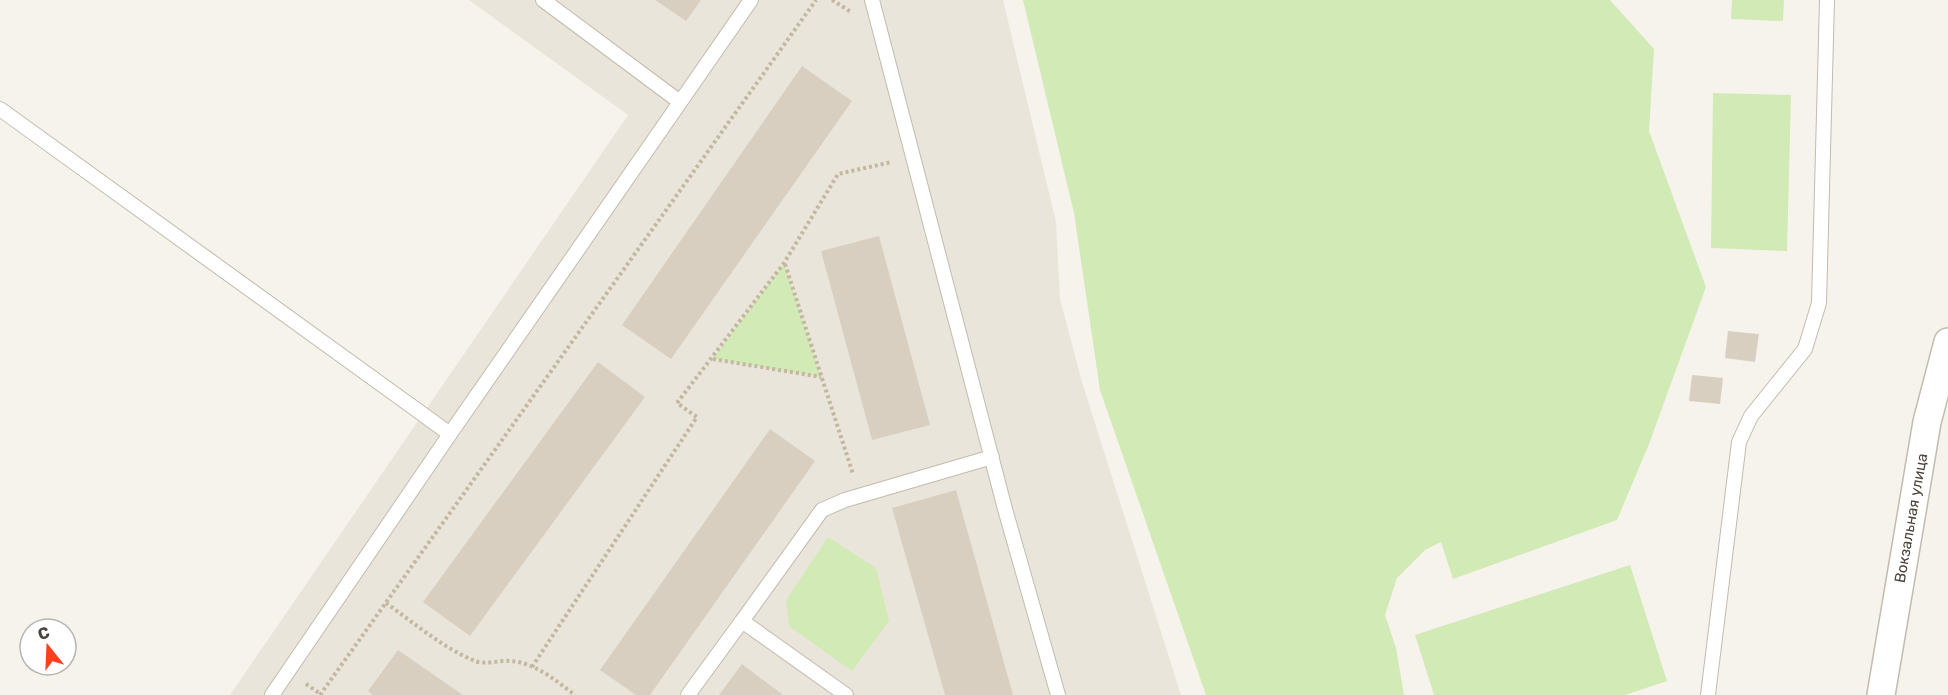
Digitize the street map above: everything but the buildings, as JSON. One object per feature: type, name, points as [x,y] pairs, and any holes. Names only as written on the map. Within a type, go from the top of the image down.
[{"type":"street","name":"Вокзальная улица","points":[[1881,695],[1927,422],[1948,342]]},
{"type":"lane","points":[[543,0],[680,102]]},
{"type":"lane","points":[[275,694],[450,434],[751,0]]},
{"type":"lane","points":[[873,0],[992,457],[1058,695]]},
{"type":"lane","points":[[1708,695],[1739,442],[1751,416],[1805,349],[1819,303],[1827,0]]},
{"type":"lane","points":[[0,109],[450,434]]},
{"type":"lane","points":[[688,695],[822,510],[992,457]]},
{"type":"lane","points":[[742,621],[846,695]]},
{"type":"path","points":[[321,695],[816,0]]},
{"type":"path","points":[[532,667],[697,417],[677,403],[784,264],[838,174],[892,161]]},
{"type":"path","points":[[784,264],[861,496]]},
{"type":"path","points":[[712,359],[821,377]]},
{"type":"path","points":[[386,603],[451,649],[477,662],[513,661],[541,670],[575,695]]},
{"type":"shaded area","points":[[469,0],[1003,0],[1056,222],[1060,299],[1082,382],[1181,695],[230,695],[628,115]]},
{"type":"green space","points":[[1023,0],[1610,0],[1654,49],[1649,131],[1706,287],[1649,444],[1617,520],[1453,579],[1441,542],[1425,550],[1397,578],[1385,615],[1396,648],[1404,695],[1206,695],[1100,390],[1074,213]]},
{"type":"green space","points":[[1732,0],[1784,0],[1783,21],[1731,19]]},
{"type":"green space","points":[[1713,93],[1791,95],[1787,251],[1711,248]]},
{"type":"green space","points":[[784,263],[821,377],[713,359]]},
{"type":"green space","points":[[828,537],[876,568],[889,621],[852,671],[789,626],[786,600]]},
{"type":"green space","points":[[1630,565],[1667,681],[1625,695],[1434,695],[1415,635]]}]
